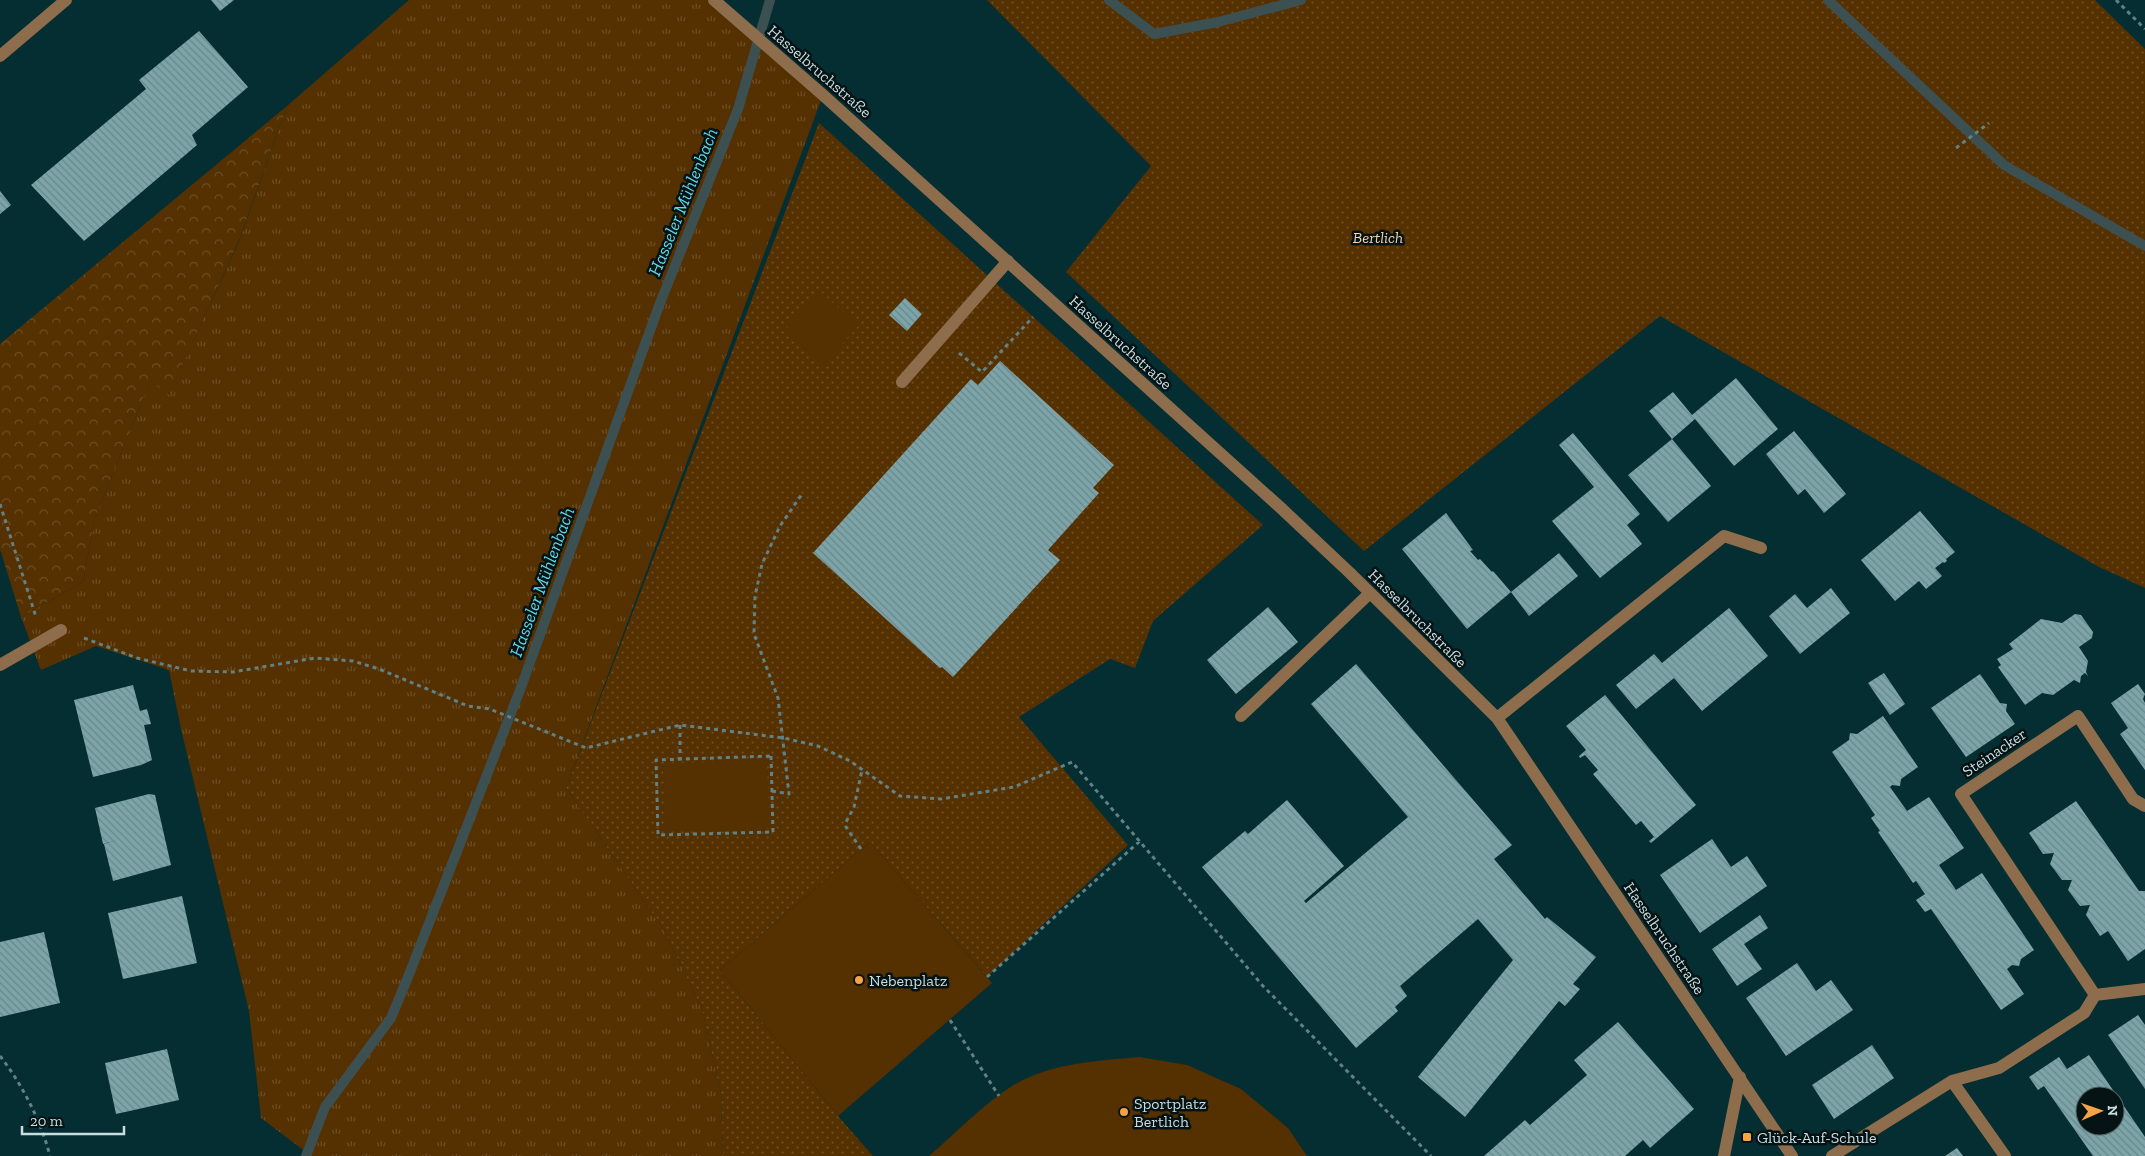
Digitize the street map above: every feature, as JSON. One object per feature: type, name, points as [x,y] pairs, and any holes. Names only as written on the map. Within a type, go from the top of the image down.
[{"type":"street","points":[[0,56],[66,0]]},
{"type":"street","name":"Hasselbruchstraße","points":[[717,2],[1008,261],[1282,510],[1370,593],[1497,718],[1792,1156]]},
{"type":"street","points":[[902,382],[1008,261]]},
{"type":"street","points":[[1497,718],[1724,536],[1761,548]]},
{"type":"street","points":[[1241,716],[1370,593]]},
{"type":"street","points":[[0,665],[61,630]]},
{"type":"street","name":"Steinacker","points":[[2095,995],[1960,794],[2078,716],[2133,799],[2145,806]]},
{"type":"street","points":[[1832,1156],[1952,1081],[1999,1068],[2084,1013],[2095,995],[2145,989]]},
{"type":"street","points":[[1724,1156],[1740,1077]]},
{"type":"street","points":[[1952,1081],[2005,1156]]},
{"type":"path","points":[[2116,0],[2145,29]]},
{"type":"path","points":[[1956,148],[1989,123]]},
{"type":"path","points":[[940,338],[982,372],[1051,300]]},
{"type":"path","points":[[772,791],[788,794],[784,738],[778,698],[754,634],[755,596],[762,564],[780,526],[802,494]]},
{"type":"path","points":[[0,504],[43,640]]},
{"type":"path","points":[[61,630],[137,658],[191,671],[233,672],[315,658],[353,661],[379,669],[468,706],[490,709],[586,748],[680,724],[784,738],[818,746],[850,761],[900,796],[940,799],[1014,787],[1072,762],[1263,986],[1431,1156]]},
{"type":"path","points":[[680,724],[680,759]]},
{"type":"path","points":[[771,756],[773,832],[658,836],[656,760],[680,759],[771,756]]},
{"type":"path","points":[[862,770],[854,807],[846,822],[846,827],[862,849]]},
{"type":"path","points":[[987,977],[1140,842]]},
{"type":"path","points":[[950,1020],[999,1096]]},
{"type":"path","points":[[0,1056],[18,1081],[45,1137],[50,1156]]},
{"type":"green space","points":[[409,0],[714,0],[823,95],[566,788],[664,930],[702,1009],[721,1094],[723,1156],[311,1156],[261,1118],[249,1011],[181,729],[169,670],[96,646],[41,670],[21,617],[83,582],[95,518],[150,381],[169,394],[240,239],[287,106]]},
{"type":"green space","name":"Bertlich","points":[[987,0],[2095,0],[2145,49],[2145,588],[2099,567],[1660,316],[1364,551],[1066,272],[1151,166]]},
{"type":"green space","points":[[287,106],[240,238],[169,395],[150,381],[95,518],[83,582],[21,617],[0,549],[0,344]]},
{"type":"green space","points":[[819,123],[1263,525],[1153,621],[1135,668],[1110,659],[1019,717],[1128,845],[987,977],[870,842],[720,970],[838,1116],[873,1156],[723,1156],[721,1094],[702,1009],[664,930],[566,788]]},
{"type":"green space","points":[[820,291],[858,326],[823,365],[785,330]]},
{"type":"green space","points":[[767,761],[769,828],[666,831],[663,763]]},
{"type":"green space","name":"Nebenplatz","points":[[870,842],[992,983],[838,1116],[720,970]]},
{"type":"green space","name":"Sportplatz Bertlich","points":[[1139,1057],[1187,1065],[1241,1089],[1288,1128],[1307,1156],[929,1156],[990,1102],[1027,1078],[1074,1064]]},
{"type":"building","points":[[211,0],[234,0],[220,11]]},
{"type":"building","points":[[199,31],[248,87],[192,135],[197,145],[84,241],[31,185],[146,89],[139,80]]},
{"type":"building","points":[[0,191],[11,205],[0,214]]},
{"type":"building","points":[[905,298],[922,314],[907,331],[889,315]]},
{"type":"building","points":[[1000,361],[1114,465],[1093,488],[1099,493],[1048,550],[1060,560],[953,677],[942,667],[940,668],[813,553],[971,379],[978,385]]},
{"type":"building","points":[[1736,378],[1778,429],[1734,466],[1695,419],[1672,439],[1649,411],[1673,392],[1692,415]]},
{"type":"building","points":[[1794,431],[1846,494],[1824,513],[1805,489],[1798,495],[1766,454]]},
{"type":"building","points":[[1573,433],[1640,514],[1627,525],[1642,544],[1600,578],[1552,521],[1594,487],[1559,445]]},
{"type":"building","points":[[1672,439],[1711,486],[1668,522],[1628,475]]},
{"type":"building","points":[[1920,511],[1955,552],[1946,559],[1947,561],[1935,568],[1942,576],[1926,589],[1919,581],[1895,601],[1861,560]]},
{"type":"building","points":[[1446,513],[1473,550],[1470,551],[1478,560],[1480,559],[1493,571],[1511,592],[1467,629],[1402,549]]},
{"type":"building","points":[[1559,553],[1578,576],[1529,616],[1511,592]]},
{"type":"building","points":[[1831,588],[1850,613],[1800,654],[1769,616],[1795,594],[1807,608]]},
{"type":"building","points":[[1268,607],[1298,642],[1236,694],[1207,660]]},
{"type":"building","points":[[1729,608],[1768,656],[1702,711],[1674,678],[1636,709],[1616,685],[1654,654],[1662,663]]},
{"type":"building","points":[[2075,614],[2081,615],[2093,632],[2092,638],[2079,647],[2088,661],[2086,672],[2088,676],[2085,673],[2081,676],[2080,683],[2074,680],[2053,695],[2042,693],[2025,705],[1998,667],[2001,665],[1997,659],[2013,649],[2009,644],[2041,619],[2062,623]]},
{"type":"building","points":[[1356,664],[1512,845],[1494,859],[1545,919],[1547,917],[1596,957],[1573,984],[1580,989],[1565,1006],[1559,1001],[1465,1117],[1418,1077],[1513,960],[1478,919],[1400,986],[1407,996],[1395,1007],[1398,1011],[1356,1048],[1202,867],[1245,831],[1248,834],[1287,800],[1344,866],[1304,901],[1306,903],[1408,817],[1311,704]]},
{"type":"building","points":[[1884,673],[1905,704],[1890,715],[1868,683]]},
{"type":"building","points":[[1980,674],[2000,703],[2007,704],[2006,711],[2015,724],[1966,757],[1931,708]]},
{"type":"building","points":[[2138,684],[2145,694],[2143,699],[2145,703],[2145,770],[2120,734],[2128,728],[2111,703]]},
{"type":"building","points":[[133,685],[140,711],[147,709],[151,724],[144,725],[152,760],[141,765],[93,777],[74,700]]},
{"type":"building","points":[[1605,695],[1696,805],[1651,843],[1649,841],[1654,837],[1641,821],[1636,825],[1593,774],[1598,770],[1585,755],[1580,758],[1579,756],[1586,750],[1566,726]]},
{"type":"building","points":[[1883,716],[1918,767],[1901,779],[1900,786],[1892,785],[1890,787],[1907,811],[1929,797],[1964,848],[1939,865],[1956,890],[1982,873],[2034,950],[2021,959],[2019,966],[2012,965],[2007,969],[2024,994],[2001,1010],[1931,909],[1925,912],[1916,900],[1925,894],[1916,881],[1913,883],[1878,832],[1880,831],[1871,818],[1875,815],[1832,752],[1849,740],[1850,733],[1857,734]]},
{"type":"building","points":[[149,794],[155,795],[171,865],[113,881],[104,844],[117,840],[103,844],[95,808]]},
{"type":"building","points":[[2076,801],[2139,891],[2145,891],[2145,949],[2128,961],[2108,931],[2100,936],[2086,915],[2090,905],[2080,906],[2068,890],[2072,880],[2062,880],[2050,864],[2054,853],[2043,854],[2029,833]]},
{"type":"building","points":[[1712,839],[1731,867],[1747,856],[1767,886],[1700,933],[1660,875]]},
{"type":"building","points":[[182,896],[197,963],[123,979],[108,913]]},
{"type":"building","points":[[1760,915],[1768,928],[1744,944],[1762,969],[1737,986],[1712,949]]},
{"type":"building","points":[[44,932],[60,1003],[0,1017],[0,942]]},
{"type":"building","points":[[1797,963],[1816,991],[1831,980],[1853,1010],[1786,1056],[1746,998]]},
{"type":"building","points":[[2138,1015],[2145,1025],[2145,1089],[2108,1035]]},
{"type":"building","points":[[1618,1022],[1694,1109],[1650,1148],[1643,1140],[1625,1156],[1484,1156],[1525,1120],[1530,1125],[1587,1075],[1574,1060]]},
{"type":"building","points":[[1872,1045],[1894,1078],[1834,1119],[1812,1085]]},
{"type":"building","points":[[167,1049],[179,1100],[116,1114],[105,1063]]},
{"type":"building","points":[[2089,1055],[2110,1086],[2075,1086],[2075,1130],[2044,1086],[2038,1090],[2029,1077],[2059,1057],[2067,1069]]},
{"type":"building","points":[[2125,1108],[2145,1137],[2145,1156],[2093,1156],[2079,1136],[2125,1136]]},
{"type":"building","points":[[1957,1148],[1963,1156],[1945,1156]]},
{"type":"waterway","name":"Hasseler Mühlenbach","points":[[306,1156],[325,1107],[391,1018],[408,977],[520,690],[660,303],[738,109],[770,0]]},
{"type":"waterway","points":[[1109,0],[1154,34],[1218,22],[1301,0]]},
{"type":"waterway","points":[[1828,0],[2004,165],[2145,246]]},
{"type":"place","name":"Nebenplatz","points":[[859,980]]},
{"type":"place","name":"Sportplatz Bertlich","points":[[1124,1112]]},
{"type":"place","name":"Glück-Auf-Schule","points":[[1747,1137]]}]
